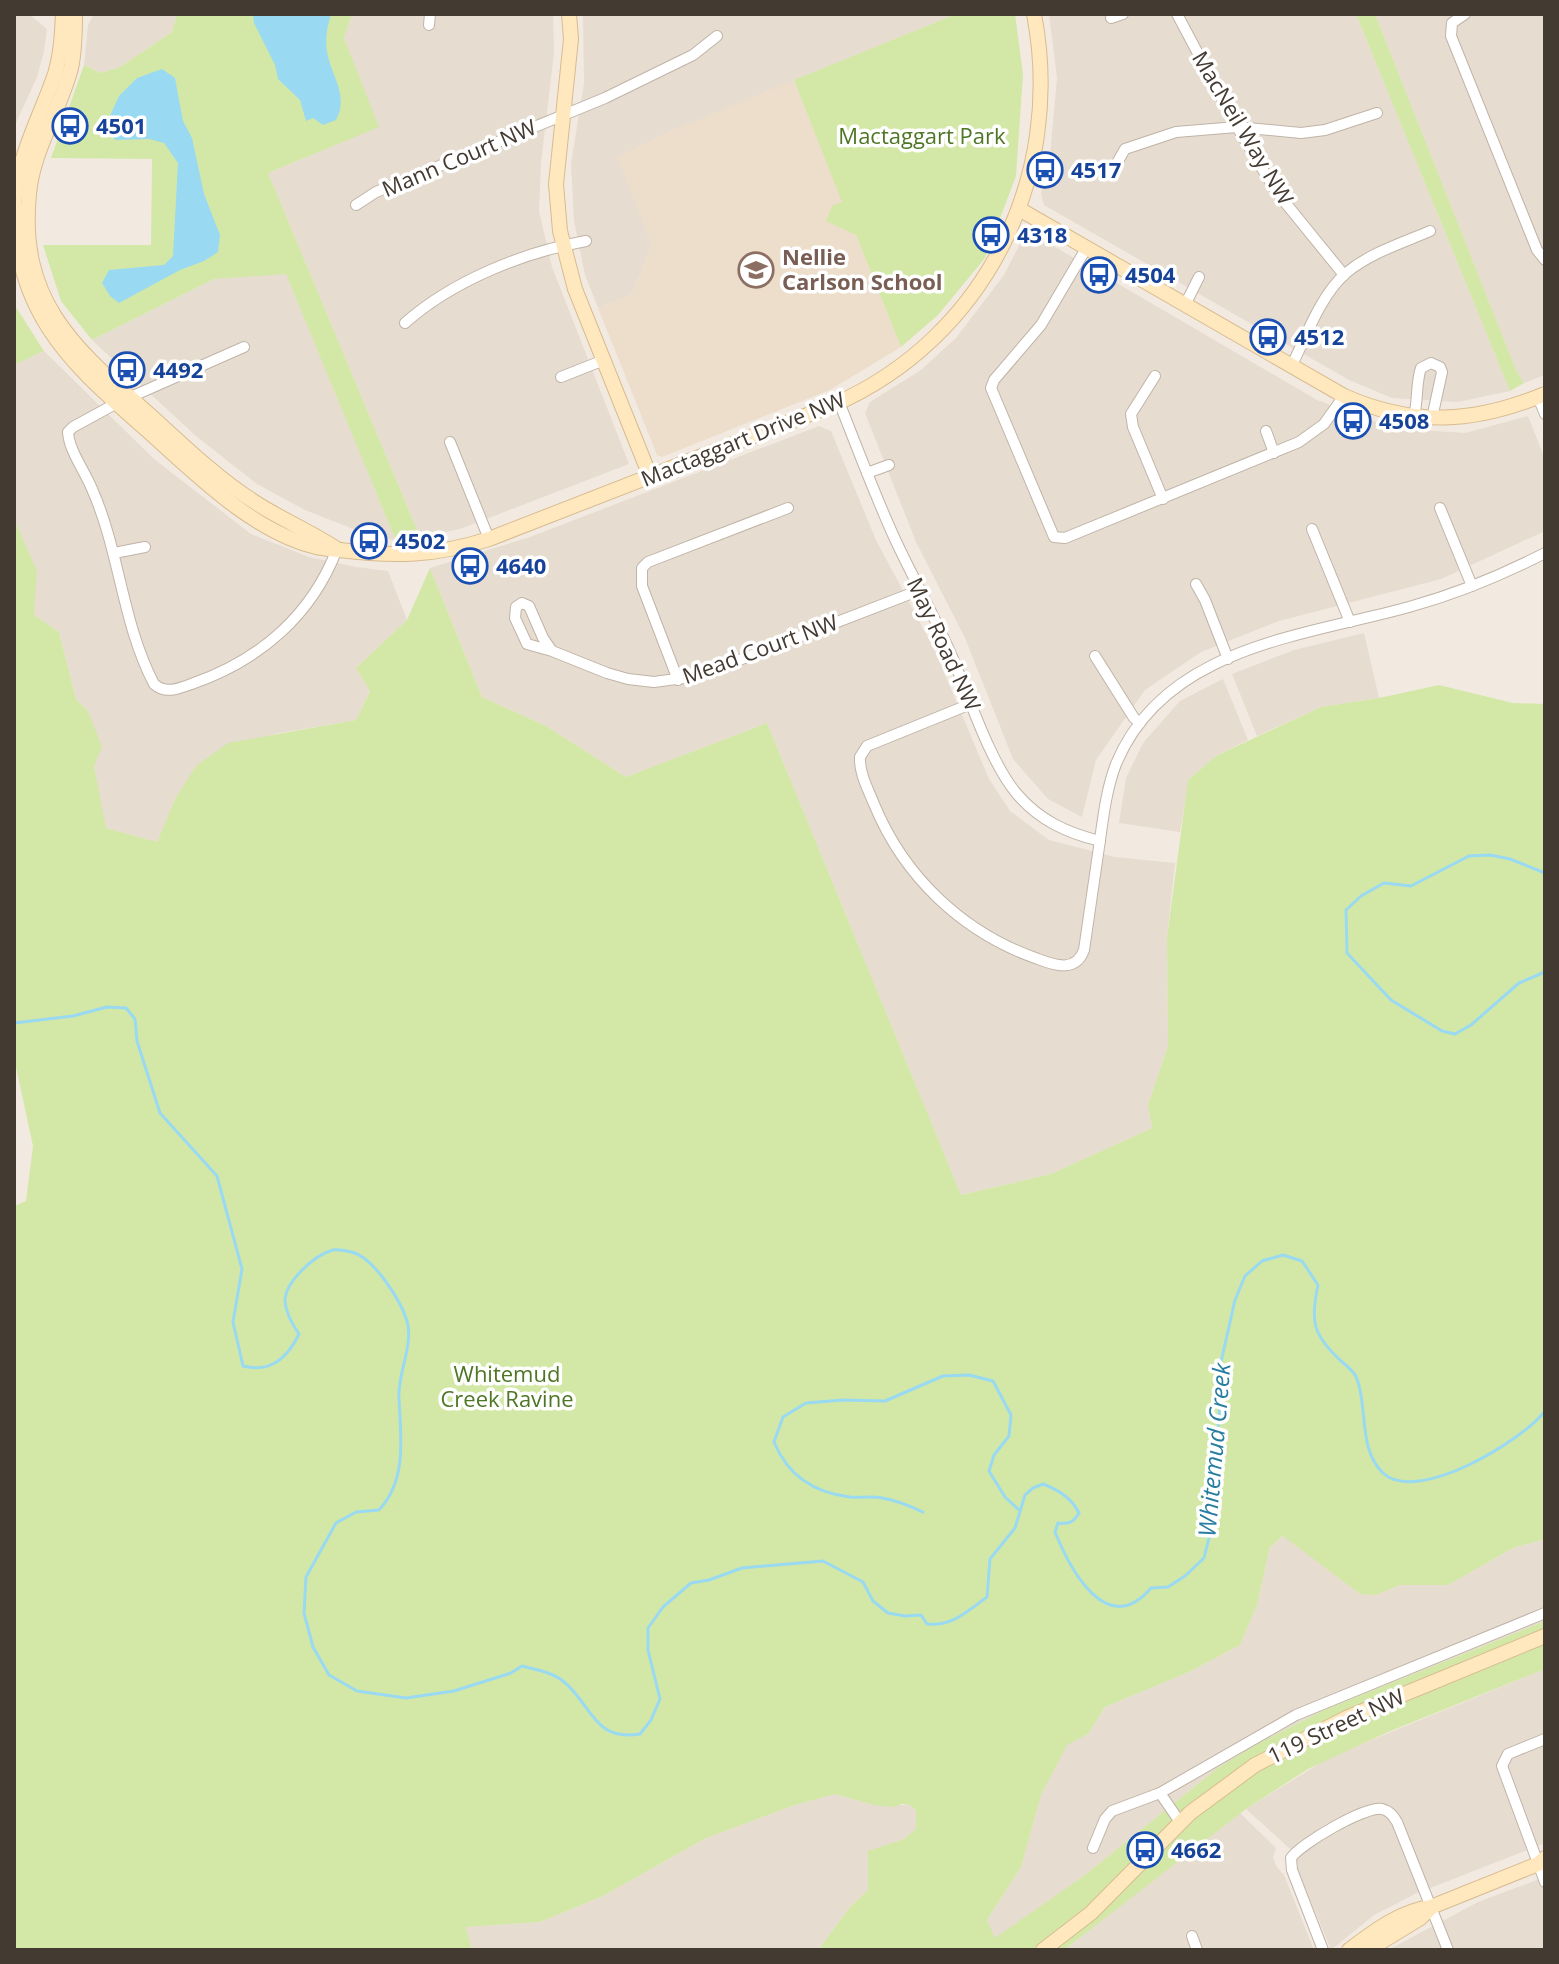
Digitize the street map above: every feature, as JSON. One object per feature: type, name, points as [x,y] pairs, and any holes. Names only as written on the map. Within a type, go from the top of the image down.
[{"type":"street","name":"Mactaggart Drive NW","points":[[63,14],[62,45],[55,72],[25,149],[16,190],[15,226],[29,289],[46,324],[63,349],[124,400],[205,482],[244,512],[305,544],[374,555],[440,552],[489,539],[839,402],[898,367],[951,320],[986,275],[1019,209],[1035,155],[1041,107],[1034,14]]},
{"type":"street","name":"Mactaggart Drive NW","points":[[25,149],[71,67],[75,14]]},
{"type":"street","points":[[569,14],[571,39],[556,184],[563,245],[575,289],[650,476]]},
{"type":"street","points":[[1111,18],[1123,14]]},
{"type":"street","name":"MacNeil Way NW","points":[[1177,14],[1237,127],[1275,190],[1344,275]]},
{"type":"street","points":[[1465,14],[1452,23],[1451,36],[1537,250],[1545,260]]},
{"type":"street","name":"Mann Court NW","points":[[356,205],[376,192],[564,115],[693,55],[717,36]]},
{"type":"street","points":[[1110,175],[1125,149],[1176,132],[1237,127],[1301,133],[1325,130],[1377,113]]},
{"type":"street","points":[[1019,209],[1344,396],[1383,411],[1432,418],[1473,416],[1510,408],[1542,396],[1545,414]]},
{"type":"street","points":[[1292,365],[1320,308],[1344,275],[1383,250],[1430,231]]},
{"type":"street","points":[[405,323],[447,290],[563,245],[586,241]]},
{"type":"street","points":[[1087,247],[1041,325],[994,380],[991,388],[1054,537],[1065,538],[1299,442],[1317,431],[1332,416],[1344,396]]},
{"type":"street","points":[[1186,303],[1199,277]]},
{"type":"street","points":[[244,347],[124,400],[73,427],[68,437],[97,499],[139,646],[154,684],[165,690],[184,687],[231,668],[272,642],[319,589],[337,549]]},
{"type":"street","points":[[561,377],[604,360]]},
{"type":"street","points":[[1414,417],[1419,397],[1419,374],[1421,368],[1431,363],[1440,367],[1442,372],[1432,418]]},
{"type":"street","points":[[1155,376],[1131,414],[1133,427],[1163,499]]},
{"type":"street","name":"May Road NW","points":[[839,402],[867,473],[973,703],[1000,769],[1021,799],[1038,815],[1059,827],[1100,841]]},
{"type":"street","points":[[1266,431],[1274,453]]},
{"type":"street","points":[[450,442],[489,539]]},
{"type":"street","points":[[867,473],[889,465]]},
{"type":"street","points":[[678,680],[642,586],[642,568],[648,562],[788,508]]},
{"type":"street","points":[[1440,508],[1472,586]]},
{"type":"street","points":[[1312,529],[1350,622]]},
{"type":"street","points":[[114,553],[145,547]]},
{"type":"street","points":[[973,703],[871,744],[860,757],[861,772],[885,827],[904,859],[955,914],[1002,945],[1044,961],[1069,966],[1079,960],[1084,950],[1111,779],[1120,756],[1140,723],[1162,699],[1185,681],[1228,659],[1283,638],[1406,608],[1472,586],[1545,553]]},
{"type":"street","points":[[1196,584],[1228,659]]},
{"type":"street","name":"Mead Court NW","points":[[552,651],[529,606],[522,603],[516,607],[515,618],[527,644],[628,679],[678,680],[698,676],[920,590]]},
{"type":"street","points":[[1095,656],[1140,723]]},
{"type":"street","name":"119 Street NW","points":[[1093,1848],[1105,1819],[1112,1811],[1160,1793],[1321,1703],[1545,1613]]},
{"type":"street","name":"119 Street NW","points":[[1043,1950],[1091,1913],[1138,1869],[1180,1822],[1241,1775],[1292,1744],[1346,1718],[1545,1636]]},
{"type":"street","points":[[1545,1739],[1511,1752],[1504,1759],[1503,1776],[1543,1862],[1545,1882]]},
{"type":"street","points":[[1160,1793],[1180,1822]]},
{"type":"street","points":[[1323,1950],[1293,1874],[1291,1858],[1299,1849],[1342,1824],[1370,1811],[1385,1810],[1397,1822],[1448,1950]]},
{"type":"street","points":[[1349,1950],[1416,1909],[1431,1907],[1543,1862]]},
{"type":"street","points":[[1368,1950],[1419,1919],[1431,1907]]},
{"type":"street","points":[[1192,1936],[1197,1950]]},
{"type":"shaded area","points":[[14,14],[29,14],[47,29],[37,77],[14,127]]},
{"type":"shaded area","points":[[97,14],[177,14],[172,32],[120,67],[101,73],[84,65],[88,25]]},
{"type":"shaded area","points":[[352,14],[553,14],[554,53],[541,163],[539,211],[552,267],[629,464],[460,529],[420,537],[268,173],[378,127],[344,38]]},
{"type":"shaded area","points":[[583,14],[956,14],[669,132],[618,157],[652,245],[631,295],[598,308],[585,275],[574,221],[571,164],[584,83]]},
{"type":"shaded area","points":[[1049,14],[1356,14],[1510,391],[1458,402],[1392,398],[1349,380],[1044,205],[1041,194],[1050,155],[1057,78]]},
{"type":"shaded area","points":[[1375,14],[1545,14],[1545,375],[1524,383],[1516,370]]},
{"type":"shaded area","name":"Nellie Carlson School","points":[[794,80],[901,347],[830,390],[662,457],[657,455],[598,308],[631,295],[652,245],[617,157]]},
{"type":"shaded area","points":[[1033,234],[1317,400],[1392,428],[1465,433],[1528,416],[1545,459],[1545,531],[1441,579],[1279,621],[1201,652],[1145,690],[1096,760],[1082,817],[1048,799],[1013,759],[965,638],[916,542],[865,413],[870,402],[921,370],[956,338],[1004,275],[1021,242]]},
{"type":"shaded area","points":[[286,273],[396,541],[356,530],[305,510],[257,484],[196,436],[92,340],[214,279]]},
{"type":"shaded area","points":[[44,351],[154,459],[251,534],[309,557],[388,571],[407,620],[356,668],[370,690],[356,720],[274,734],[175,799],[157,842],[105,828],[88,711],[76,699],[59,632],[34,615],[36,571],[14,519],[14,365]]},
{"type":"shaded area","points":[[819,426],[831,431],[876,540],[935,651],[989,779],[1010,811],[1049,840],[1115,857],[1175,863],[1167,937],[1168,1046],[1148,1105],[1152,1128],[1051,1174],[961,1195],[767,723],[626,777],[546,726],[482,697],[430,568],[530,537]]},
{"type":"shaded area","points":[[1364,633],[1379,698],[1321,707],[1257,736],[1232,674],[1294,650]]},
{"type":"shaded area","points":[[1223,679],[1248,740],[1216,756],[1189,779],[1180,832],[1119,823],[1126,778],[1143,743],[1180,701]]},
{"type":"shaded area","points":[[1284,1536],[1360,1594],[1376,1595],[1400,1585],[1448,1585],[1513,1548],[1545,1539],[1545,1621],[1324,1710],[1261,1742],[1219,1767],[1085,1875],[995,1939],[987,1920],[1021,1867],[1041,1795],[1067,1744],[1088,1734],[1105,1707],[1189,1672],[1240,1645],[1257,1605],[1270,1547]]},
{"type":"shaded area","points":[[1545,1669],[1545,1843],[1415,1894],[1374,1915],[1331,1950],[1298,1870],[1298,1856],[1246,1809],[1330,1757]]},
{"type":"shaded area","points":[[835,1794],[873,1805],[910,1805],[916,1811],[916,1830],[904,1839],[868,1852],[868,1890],[850,1907],[818,1950],[472,1950],[466,1927],[540,1922],[603,1896],[704,1839],[795,1805]]},
{"type":"shaded area","points":[[1240,1813],[1276,1848],[1273,1857],[1276,1866],[1284,1875],[1314,1950],[1064,1950]]},
{"type":"shaded area","points":[[1545,1877],[1545,1950],[1388,1950],[1478,1902]]},
{"type":"green space","points":[[177,14],[352,14],[344,38],[379,127],[268,173],[420,537],[396,541],[286,274],[214,279],[92,340],[61,301],[43,245],[151,245],[152,159],[51,158],[84,65],[101,73],[120,67],[172,32]]},
{"type":"green space","name":"Mactaggart Park","points":[[956,14],[1015,14],[1023,74],[1016,176],[985,258],[938,315],[901,347],[856,235],[826,221],[832,206],[842,202],[794,80]]},
{"type":"green space","points":[[1356,14],[1375,14],[1516,370],[1524,383],[1510,391]]},
{"type":"green space","points":[[14,304],[44,351],[14,365]]},
{"type":"green space","name":"Whitemud Creek Ravine","points":[[14,519],[37,571],[34,615],[59,632],[76,699],[88,711],[102,747],[94,766],[106,828],[157,842],[175,799],[196,766],[228,743],[356,720],[370,691],[356,668],[407,620],[430,568],[482,697],[546,726],[626,777],[767,723],[961,1195],[1051,1174],[1152,1128],[1148,1105],[1168,1046],[1167,937],[1188,780],[1216,756],[1321,707],[1439,685],[1513,703],[1545,704],[1545,1539],[1513,1548],[1448,1585],[1400,1585],[1376,1595],[1360,1594],[1283,1536],[1270,1547],[1257,1605],[1240,1645],[1189,1672],[1105,1707],[1088,1734],[1067,1745],[1041,1795],[1021,1867],[987,1920],[995,1938],[1085,1875],[1219,1767],[1324,1710],[1545,1621],[1545,1669],[1388,1732],[1308,1769],[1246,1809],[1064,1950],[818,1950],[850,1907],[868,1890],[868,1851],[904,1839],[916,1829],[916,1811],[910,1805],[873,1805],[835,1794],[795,1805],[704,1839],[603,1896],[540,1922],[466,1927],[472,1950],[14,1950],[14,1206],[26,1201],[33,1146],[14,1058]]},
{"type":"water","points":[[253,14],[331,14],[326,47],[340,94],[340,111],[336,120],[323,125],[313,118],[306,121],[300,100],[278,79]]},
{"type":"water","points":[[162,69],[175,78],[183,121],[192,138],[204,194],[220,235],[218,252],[119,303],[102,283],[109,270],[164,265],[173,256],[178,163],[164,143],[149,139],[115,140],[108,131],[108,120],[119,96],[137,78]]},
{"type":"waterway","name":"Whitemud Creek","points":[[1545,873],[1510,859],[1490,855],[1469,856],[1411,886],[1384,883],[1361,896],[1346,910],[1347,953],[1391,1000],[1442,1031],[1455,1034],[1471,1025],[1519,983],[1545,972]]},
{"type":"waterway","name":"Whitemud Creek","points":[[14,1023],[73,1016],[107,1007],[126,1008],[135,1019],[137,1041],[160,1113],[217,1176],[242,1269],[233,1322],[243,1366],[269,1366],[289,1351],[299,1334],[287,1310],[286,1294],[302,1270],[325,1253],[337,1250],[359,1255],[377,1270],[399,1302],[409,1330],[399,1389],[401,1443],[394,1485],[379,1510],[356,1512],[336,1523],[306,1577],[304,1613],[313,1647],[329,1675],[357,1691],[406,1698],[454,1691],[511,1673],[522,1666],[549,1673],[563,1681],[603,1727],[624,1735],[640,1734],[651,1720],[660,1699],[648,1650],[648,1628],[663,1607],[691,1583],[742,1568],[823,1561],[863,1582],[873,1601],[888,1613],[921,1615],[927,1624],[944,1623],[959,1617],[987,1597],[990,1559],[1015,1528],[1025,1495],[1043,1484],[1064,1495],[1079,1513],[1070,1522],[1058,1523],[1055,1532],[1070,1564],[1092,1593],[1105,1603],[1120,1606],[1135,1602],[1151,1588],[1168,1587],[1204,1558],[1210,1534],[1206,1503],[1219,1423],[1221,1362],[1235,1300],[1245,1276],[1262,1261],[1283,1255],[1302,1261],[1318,1285],[1314,1309],[1316,1327],[1324,1343],[1356,1376],[1370,1452],[1383,1473],[1399,1481],[1419,1481],[1443,1475],[1493,1452],[1533,1424],[1545,1411]]},
{"type":"waterway","points":[[923,1512],[887,1499],[825,1492],[804,1481],[787,1464],[774,1442],[783,1417],[806,1403],[885,1401],[943,1376],[969,1375],[993,1381],[1011,1415],[1009,1436],[994,1455],[989,1471],[1005,1497],[1018,1509]]},
{"type":"place","name":"4501","points":[[70,126]]},
{"type":"place","name":"4517","points":[[1045,170]]},
{"type":"place","name":"4318","points":[[991,235]]},
{"type":"place","name":"Nellie Carlson School","points":[[756,270]]},
{"type":"place","name":"4504","points":[[1099,275]]},
{"type":"place","name":"4512","points":[[1268,337]]},
{"type":"place","name":"4492","points":[[127,370]]},
{"type":"place","name":"4508","points":[[1353,421]]},
{"type":"place","name":"4502","points":[[369,541]]},
{"type":"place","name":"4640","points":[[470,566]]},
{"type":"place","name":"4662","points":[[1145,1850]]}]
